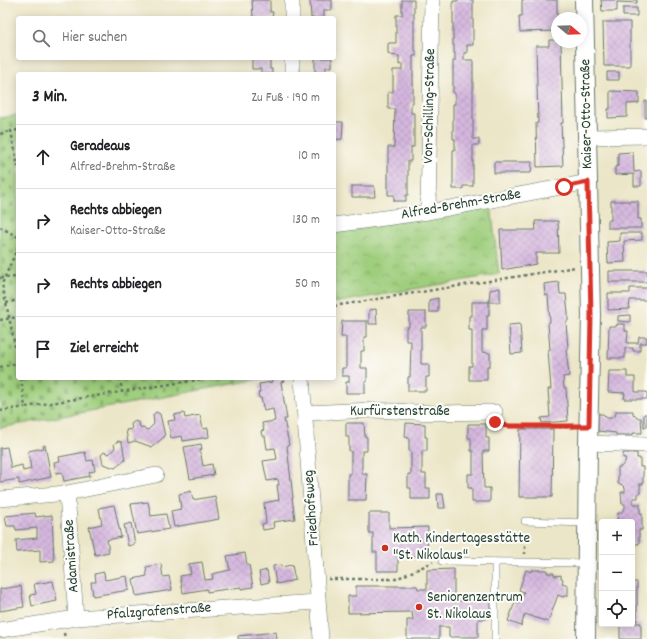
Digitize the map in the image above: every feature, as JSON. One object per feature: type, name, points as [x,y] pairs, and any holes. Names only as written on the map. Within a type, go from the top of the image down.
[{"type":"street","points":[[292,0],[292,16]]},
{"type":"street","name":"Von-Schilling-Straße","points":[[428,212],[432,0]]},
{"type":"street","name":"Kaiser-Otto-Straße","points":[[584,0],[591,264],[586,639]]},
{"type":"street","points":[[292,60],[292,72]]},
{"type":"street","points":[[588,137],[647,136]]},
{"type":"street","name":"Alfred-Brehm-Straße","points":[[336,226],[428,212],[588,182]]},
{"type":"street","name":"Friedhofsweg","points":[[302,380],[321,639]]},
{"type":"street","name":"Kurfürstenstraße","points":[[305,413],[372,410],[495,417]]},
{"type":"street","points":[[588,435],[647,445]]},
{"type":"street","points":[[0,499],[67,493],[156,475]]},
{"type":"street","name":"Adamistraße","points":[[67,493],[76,618]]},
{"type":"street","name":"Pfalzgrafenstraße","points":[[0,630],[76,618],[318,602]]},
{"type":"lane","points":[[525,521],[587,523]]},
{"type":"lane","points":[[442,561],[587,563]]},
{"type":"lane","points":[[495,562],[495,639]]},
{"type":"path","points":[[0,134],[16,130]]},
{"type":"path","points":[[11,131],[16,157]]},
{"type":"path","points":[[0,227],[16,236]]},
{"type":"path","points":[[16,252],[2,284],[16,351]]},
{"type":"path","points":[[336,306],[591,264]]},
{"type":"path","points":[[0,278],[16,276]]},
{"type":"path","points":[[6,303],[16,300]]},
{"type":"path","points":[[0,320],[16,317]]},
{"type":"path","points":[[0,367],[16,363]]},
{"type":"path","points":[[21,380],[25,406]]},
{"type":"path","points":[[120,380],[122,391]]},
{"type":"path","points":[[0,411],[196,380]]},
{"type":"path","points":[[495,417],[501,425],[588,435]]},
{"type":"path","points":[[317,579],[396,579],[433,562],[442,561]]},
{"type":"green space","points":[[16,115],[16,380],[253,380],[0,428],[0,118]]},
{"type":"green space","points":[[491,205],[499,274],[336,303],[336,232]]},
{"type":"building","points":[[252,0],[270,0],[270,12],[273,12],[272,16],[253,16]]},
{"type":"building","points":[[310,0],[332,0],[332,10],[324,10],[324,16],[311,16]]},
{"type":"building","points":[[402,0],[414,0],[414,50],[416,50],[416,56],[413,56],[413,103],[411,103],[411,113],[414,113],[414,147],[411,147],[411,161],[408,161],[408,195],[406,195],[406,201],[394,201],[394,195],[388,195],[388,147],[394,147],[395,109],[388,109],[388,92],[393,92],[393,70],[402,70],[402,64],[399,65],[399,56],[390,55],[388,53],[388,44],[396,43],[396,15],[402,15]]},
{"type":"building","points":[[473,0],[473,45],[467,45],[467,53],[464,53],[464,60],[473,60],[473,139],[479,139],[479,145],[473,145],[473,186],[463,186],[463,189],[453,189],[453,150],[455,150],[455,139],[453,139],[453,104],[455,104],[455,93],[453,93],[453,61],[455,61],[455,53],[453,45],[453,1]]},
{"type":"building","points":[[522,0],[557,0],[557,12],[551,12],[551,31],[520,32],[519,16],[522,16]]},
{"type":"building","points":[[601,0],[637,0],[637,3],[617,2],[617,11],[602,11]]},
{"type":"building","points":[[623,8],[637,8],[637,16],[623,16]]},
{"type":"building","points":[[603,22],[630,22],[630,66],[604,66]]},
{"type":"building","points":[[549,40],[551,40],[551,48],[561,48],[563,123],[561,123],[563,166],[537,167],[536,123],[538,123],[536,46],[549,46]]},
{"type":"building","points":[[252,60],[270,60],[270,69],[272,69],[272,72],[261,72],[261,69],[252,69]]},
{"type":"building","points":[[315,60],[332,60],[332,67],[326,67],[326,72],[315,72]]},
{"type":"building","points":[[607,72],[619,72],[619,80],[607,80]]},
{"type":"building","points":[[610,91],[639,92],[639,103],[627,104],[627,117],[608,118],[608,109],[610,109]]},
{"type":"building","points":[[645,101],[647,101],[647,118],[645,118]]},
{"type":"building","points":[[336,122],[343,122],[342,139],[336,140]]},
{"type":"building","points":[[633,152],[634,172],[641,171],[641,186],[634,186],[634,174],[615,175],[615,167],[618,166],[618,153]]},
{"type":"building","points":[[494,162],[532,162],[531,173],[494,173]]},
{"type":"building","points":[[352,186],[374,186],[375,197],[352,197]]},
{"type":"building","points":[[611,201],[638,201],[638,219],[641,219],[641,228],[608,228],[608,220],[611,220]]},
{"type":"building","points":[[535,221],[558,221],[559,253],[536,253],[536,264],[502,270],[500,230],[536,230]]},
{"type":"building","points":[[620,233],[642,233],[642,240],[624,241],[625,262],[608,263],[607,242],[620,241]]},
{"type":"building","points":[[609,271],[647,271],[647,282],[609,282]]},
{"type":"building","points":[[559,282],[560,294],[566,294],[568,313],[568,321],[566,322],[568,349],[566,349],[569,376],[563,377],[564,388],[566,388],[568,421],[542,423],[541,418],[550,417],[548,389],[551,389],[548,350],[550,350],[548,323],[550,322],[548,295],[545,295],[544,284]]},
{"type":"building","points":[[500,288],[500,302],[489,302],[490,290]]},
{"type":"building","points":[[630,288],[647,288],[647,300],[630,300],[629,309],[608,310],[608,293],[630,293]]},
{"type":"building","points":[[438,298],[438,312],[429,312],[429,300]]},
{"type":"building","points":[[472,302],[489,302],[487,330],[482,330],[482,352],[490,353],[490,366],[487,366],[487,380],[469,380],[469,366],[472,366],[472,330],[469,330],[469,316],[472,316]]},
{"type":"building","points":[[376,309],[377,324],[369,324],[369,310]]},
{"type":"building","points":[[409,312],[426,312],[426,327],[421,327],[421,364],[429,364],[429,377],[426,377],[426,391],[408,391],[411,341],[406,341],[406,327],[409,327]]},
{"type":"building","points":[[630,315],[630,322],[618,321],[618,316]]},
{"type":"building","points":[[342,321],[367,321],[367,337],[364,337],[364,351],[361,351],[361,368],[367,368],[365,393],[346,393],[346,382],[349,382],[349,376],[342,376],[342,368],[346,368],[346,337],[341,337]]},
{"type":"building","points":[[520,324],[522,353],[511,354],[509,325]]},
{"type":"building","points":[[617,324],[625,324],[625,331],[628,331],[627,343],[638,343],[639,337],[647,337],[647,343],[640,343],[640,351],[633,351],[633,348],[625,348],[625,358],[608,358],[609,326],[617,326]]},
{"type":"building","points":[[609,371],[627,371],[627,377],[635,377],[635,392],[647,392],[647,399],[624,399],[625,393],[608,392]]},
{"type":"building","points":[[272,380],[284,381],[281,382],[287,419],[284,419],[289,445],[287,446],[295,519],[273,522],[274,528],[263,530],[262,524],[266,523],[264,503],[279,500],[277,485],[279,485],[278,479],[267,481],[263,461],[277,459],[275,448],[267,449],[265,436],[262,436],[261,431],[264,430],[262,423],[275,421],[273,409],[264,411],[261,398],[259,398],[258,393],[260,392],[259,384],[272,382]]},
{"type":"building","points":[[616,411],[633,411],[633,414],[637,418],[641,418],[642,433],[633,433],[633,435],[616,435],[616,433],[598,431],[598,414],[603,414],[607,418],[612,418],[616,414]]},
{"type":"building","points":[[156,412],[160,414],[165,436],[152,447],[135,441],[128,443],[126,430],[132,429],[131,424],[135,421],[139,423],[140,427],[148,430],[154,424],[153,415]]},
{"type":"building","points":[[184,413],[185,418],[200,415],[203,429],[208,428],[209,437],[183,441],[182,436],[171,438],[168,421],[175,420],[174,415]]},
{"type":"building","points":[[644,414],[647,414],[647,427],[644,427]]},
{"type":"building","points":[[346,423],[364,423],[365,437],[367,437],[367,451],[362,451],[362,474],[367,474],[366,500],[348,500],[348,474],[351,474],[351,451],[349,451],[349,437],[346,437]]},
{"type":"building","points":[[406,423],[425,424],[427,451],[422,451],[422,474],[426,474],[426,488],[430,488],[430,499],[411,499],[411,488],[408,488],[408,474],[411,474],[411,451],[409,451],[409,438],[405,437]]},
{"type":"building","points":[[468,424],[486,424],[486,438],[489,438],[489,451],[483,451],[484,488],[490,488],[490,502],[472,502],[472,488],[468,488],[468,474],[473,474],[473,451],[471,451],[471,438],[468,438]]},
{"type":"building","points":[[520,429],[553,429],[552,497],[519,497]]},
{"type":"building","points":[[118,441],[122,442],[125,460],[115,468],[103,464],[101,455],[104,452],[109,454],[115,448],[114,444]]},
{"type":"building","points":[[201,444],[202,449],[200,450],[203,466],[212,464],[214,475],[190,479],[184,447]]},
{"type":"building","points":[[45,445],[51,477],[19,484],[19,479],[0,482],[0,448],[7,447],[11,468],[22,465],[23,471],[31,469],[28,451],[44,448],[43,446]]},
{"type":"building","points":[[85,452],[87,461],[93,460],[95,471],[89,472],[90,476],[64,481],[62,472],[56,473],[54,462],[60,461],[59,457]]},
{"type":"building","points":[[623,453],[637,453],[637,458],[640,458],[640,467],[643,467],[643,484],[640,484],[640,493],[638,493],[638,498],[633,498],[633,504],[640,504],[640,513],[642,513],[642,530],[639,530],[639,544],[635,544],[635,519],[617,519],[618,513],[621,513],[625,508],[625,504],[622,504],[621,492],[625,492],[625,488],[621,484],[618,484],[618,467],[621,467],[625,462],[626,458],[623,458]]},
{"type":"building","points":[[191,491],[193,500],[215,496],[219,519],[174,527],[171,511],[181,509],[179,494]]},
{"type":"building","points":[[437,494],[443,494],[445,508],[438,508]]},
{"type":"building","points":[[148,502],[151,516],[166,514],[169,529],[137,534],[131,504]]},
{"type":"building","points":[[114,505],[121,537],[107,540],[109,552],[95,555],[89,527],[102,524],[99,508]]},
{"type":"building","points":[[35,513],[36,517],[52,515],[54,561],[40,562],[40,550],[17,552],[16,540],[37,538],[37,528],[16,530],[15,526],[7,526],[5,516]]},
{"type":"building","points":[[369,513],[389,513],[389,528],[428,527],[427,556],[398,556],[398,571],[377,571],[377,552],[373,552],[373,533],[369,533]]},
{"type":"building","points":[[131,523],[135,544],[128,546],[124,525]]},
{"type":"building","points":[[245,553],[253,587],[241,589],[241,587],[207,592],[207,589],[183,593],[180,576],[191,574],[189,564],[202,562],[205,580],[213,579],[212,574],[230,570],[227,556]]},
{"type":"building","points":[[161,564],[163,577],[169,576],[172,590],[136,596],[133,579],[147,576],[146,567]]},
{"type":"building","points":[[281,565],[281,567],[292,565],[295,580],[276,584],[273,566]]},
{"type":"building","name":"Seniorenzentrum St. Nikolaus","points":[[454,569],[454,595],[452,595],[452,601],[490,601],[490,613],[486,613],[486,619],[478,619],[478,637],[449,637],[449,627],[439,627],[439,639],[407,639],[407,620],[413,620],[412,612],[348,613],[348,596],[356,596],[356,586],[417,586],[418,589],[427,589],[427,570]]},
{"type":"building","points":[[267,570],[269,582],[261,584],[259,572]]},
{"type":"building","points":[[526,570],[531,572],[532,570],[547,570],[547,573],[554,573],[556,576],[561,575],[561,578],[563,579],[562,583],[568,585],[568,596],[563,597],[558,595],[548,622],[525,614],[521,626],[508,621],[515,602],[520,603],[524,592],[519,590]]},
{"type":"building","points":[[104,572],[105,580],[127,576],[129,590],[93,596],[91,582],[96,582],[95,574]]},
{"type":"building","points":[[53,581],[57,601],[32,606],[30,595],[36,594],[34,584]]},
{"type":"building","points":[[635,582],[637,582],[637,621],[635,621]]},
{"type":"building","points":[[21,586],[24,607],[0,611],[0,589]]},
{"type":"building","points":[[635,623],[641,623],[641,639],[620,639],[620,627],[635,627]]},
{"type":"building","points":[[276,632],[277,639],[238,639],[238,636]]},
{"type":"place","name":"Kath. Kindertagesstätte \"St. Nikolaus\"","points":[[385,548]]},
{"type":"place","name":"Seniorenzentrum St. Nikolaus","points":[[419,607]]},
{"type":"route","points":[[495,422],[501,425],[510,426],[589,426],[591,264],[588,182],[564,187]]}]
